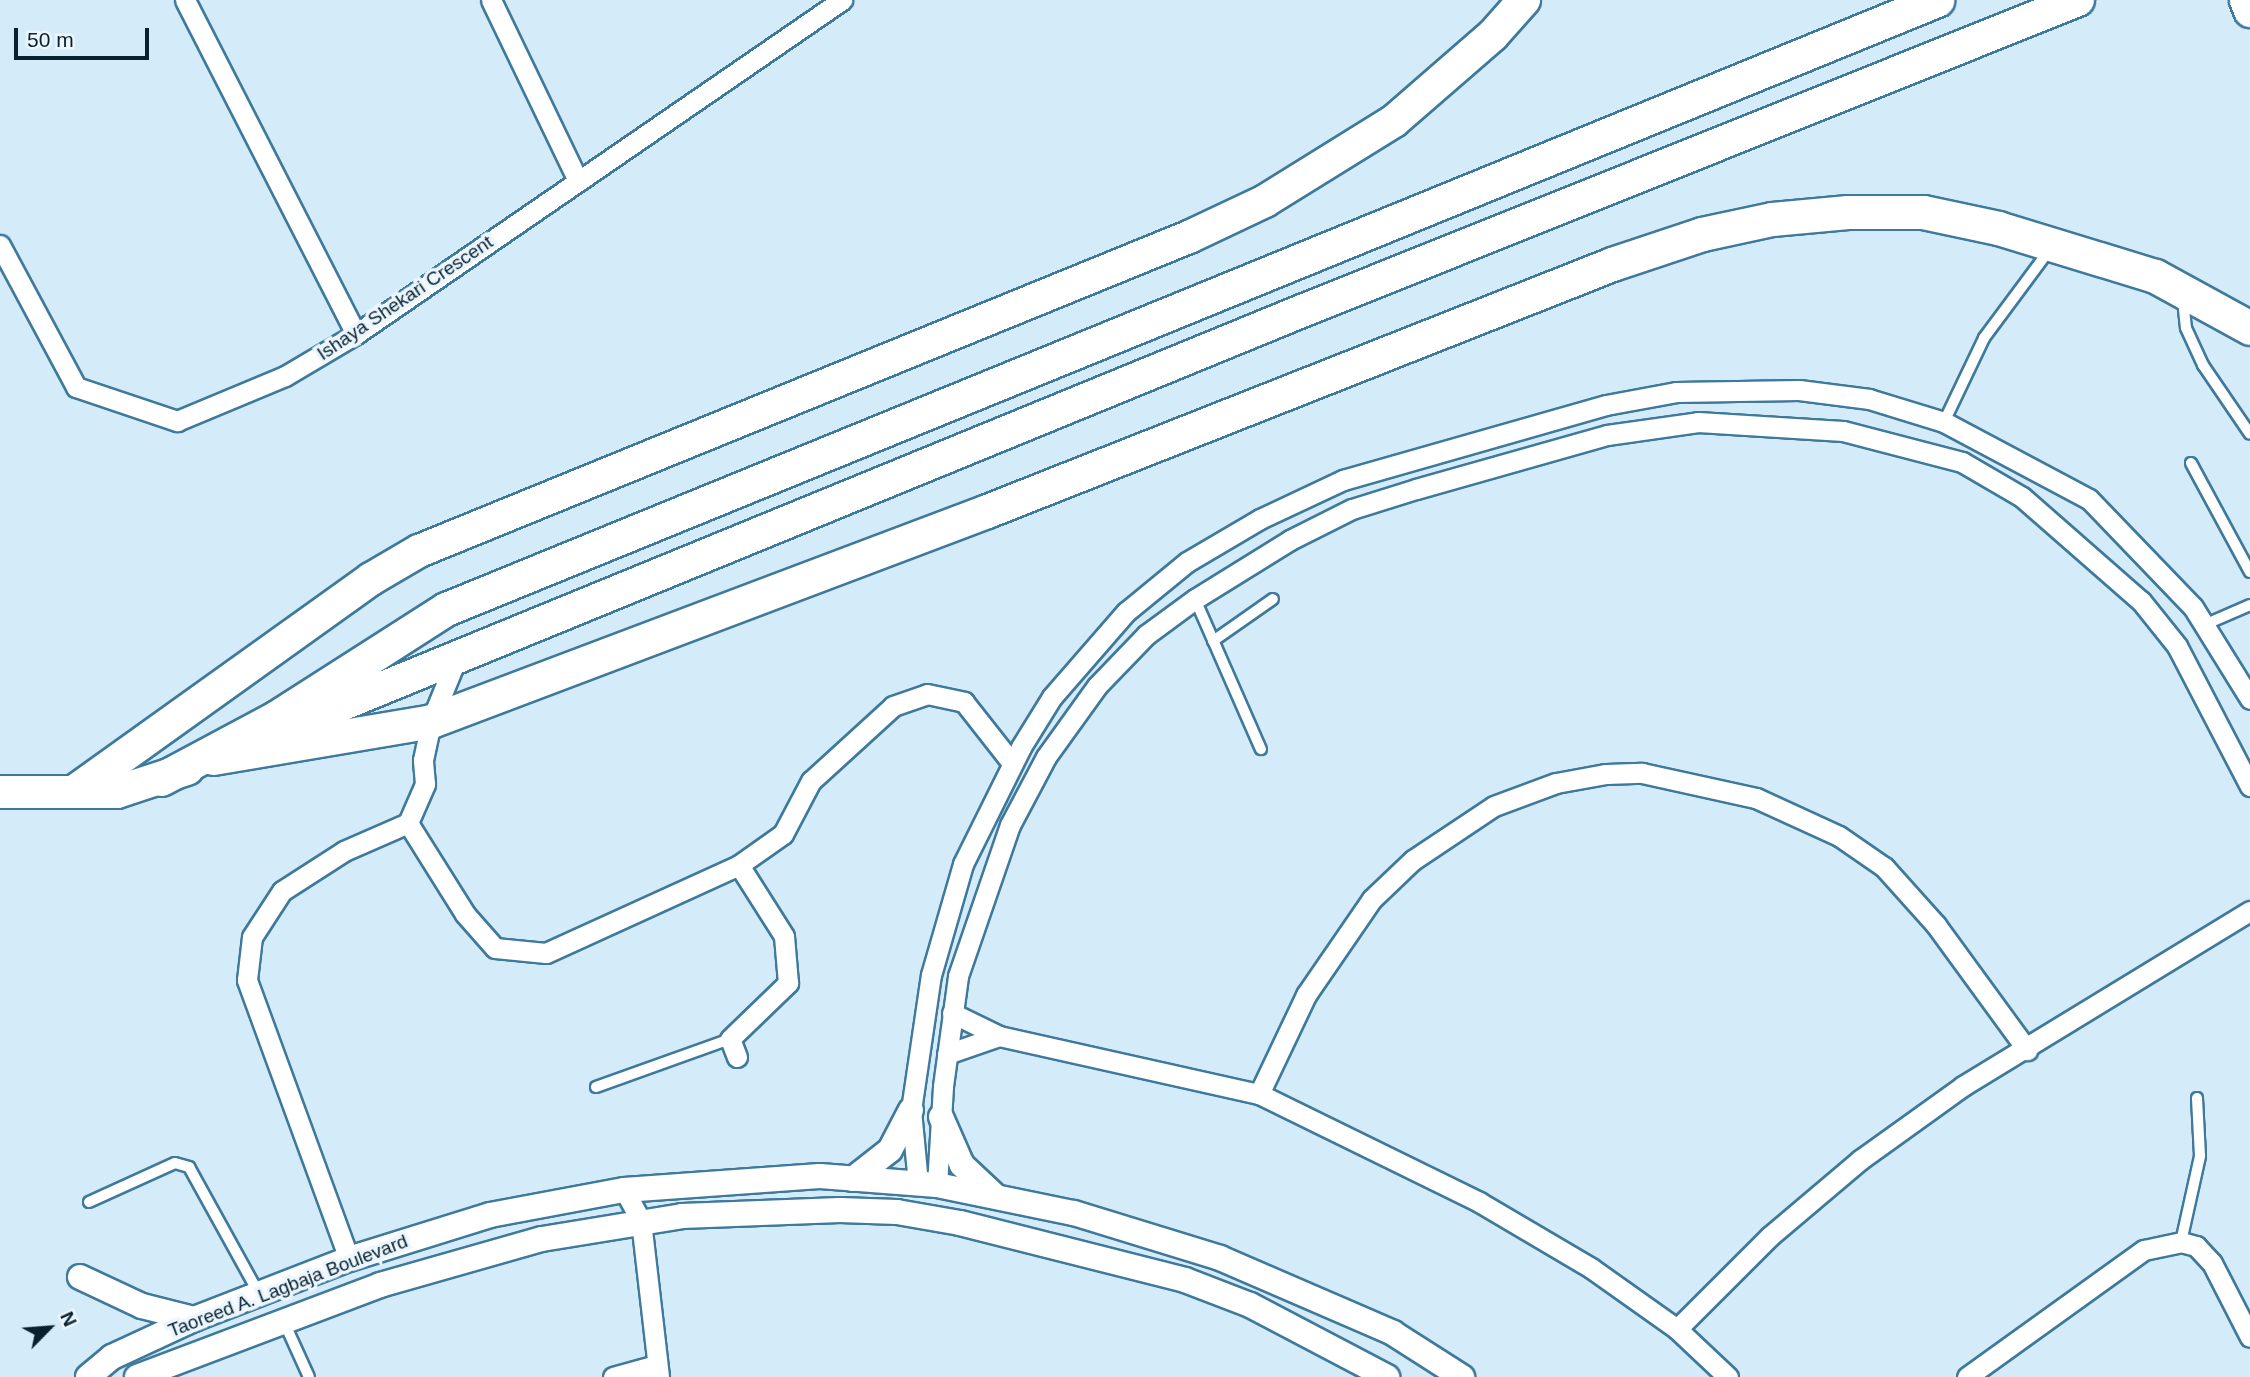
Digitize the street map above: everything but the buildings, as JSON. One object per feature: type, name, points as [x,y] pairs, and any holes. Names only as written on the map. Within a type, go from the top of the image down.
[{"type":"highway","points":[[161,779],[277,717],[446,609],[1937,0]]},
{"type":"highway","points":[[2246,0],[2250,10]]},
{"type":"highway","points":[[214,758],[431,720],[987,511],[1612,264],[1702,234],[1772,219],[1848,212],[1923,212],[2054,243],[2155,276],[2250,328]]},
{"type":"main road","points":[[75,791],[371,579],[419,551],[1189,237],[1265,201],[1394,121],[1493,35],[1524,0]]},
{"type":"main road","points":[[0,792],[117,792],[161,779],[459,654],[2078,0]]},
{"type":"street","points":[[185,0],[356,334]]},
{"type":"street","points":[[491,0],[578,181]]},
{"type":"street","name":"Ishaya Shekari Crescent","points":[[0,245],[76,387],[177,421],[285,376],[356,334],[842,0]]},
{"type":"street","points":[[853,1179],[890,1150],[911,1110],[931,975],[962,864],[1012,763],[1052,697],[1126,612],[1187,562],[1260,519],[1343,480],[1606,405],[1676,392],[1799,390],[1869,398],[1944,422],[2089,499],[2193,607],[2250,699]]},
{"type":"street","points":[[897,1212],[927,1187],[941,1117],[958,976],[1001,848],[1046,757],[1097,686],[1138,643],[1195,599],[1290,540],[1352,509],[1607,435],[1698,422],[1843,430],[1962,463],[2022,496],[2078,541],[2141,601],[2177,646],[2250,786]]},
{"type":"street","points":[[380,1285],[349,1259],[247,980],[252,937],[282,891],[344,851],[408,822],[425,784],[423,760],[431,720],[459,654]]},
{"type":"street","points":[[408,822],[465,914],[495,948],[546,953],[739,865],[783,834],[811,781],[893,706],[927,694],[964,702],[1012,763]]},
{"type":"street","points":[[1259,1094],[1306,995],[1372,900],[1413,860],[1494,806],[1556,783],[1606,774],[1642,773],[1744,794],[1839,836],[1884,867],[1936,925],[2027,1049]]},
{"type":"street","points":[[733,1048],[788,983],[784,936],[739,865]]},
{"type":"street","points":[[1677,1329],[1770,1236],[1860,1160],[1963,1086],[2250,911]]},
{"type":"street","points":[[952,1013],[999,1036],[1259,1094],[1479,1202],[1591,1268],[1677,1329],[1728,1377]]},
{"type":"street","points":[[947,1054],[999,1036]]},
{"type":"street","points":[[911,1110],[927,1187],[960,1223]]},
{"type":"street","points":[[941,1117],[962,1165],[997,1198]]},
{"type":"street","name":"Taoreed A. Lagbaja Boulevard","points":[[88,1377],[112,1357],[194,1320],[349,1259],[490,1214],[624,1190],[789,1177],[853,1179],[927,1187],[1074,1213],[1220,1258],[1393,1333],[1462,1377]]},
{"type":"street","points":[[613,1377],[658,1371],[641,1221],[624,1190]]},
{"type":"street","name":"Taoreed A. Lagbaja Boulevard","points":[[137,1377],[380,1285],[542,1239],[641,1221],[840,1210],[897,1212],[960,1223],[1185,1280],[1250,1305],[1387,1377]]},
{"type":"street","points":[[1967,1377],[2144,1250],[2181,1242],[2196,1245],[2212,1264],[2250,1337]]},
{"type":"street","points":[[80,1277],[142,1306],[194,1320]]},
{"type":"street","points":[[183,1377],[210,1351]]},
{"type":"lane","points":[[1944,422],[1984,338],[2054,243]]},
{"type":"lane","points":[[2182,289],[2186,328],[2203,365],[2250,435]]},
{"type":"lane","points":[[2191,463],[2250,572]]},
{"type":"lane","points":[[1195,599],[1261,749]]},
{"type":"lane","points":[[1213,640],[1273,599]]},
{"type":"lane","points":[[2204,625],[2250,605]]},
{"type":"lane","points":[[596,1087],[733,1048]]},
{"type":"lane","points":[[2181,1242],[2200,1156],[2197,1098]]},
{"type":"lane","points":[[89,1202],[175,1164],[189,1167],[260,1295]]},
{"type":"lane","points":[[284,1321],[309,1377]]}]
